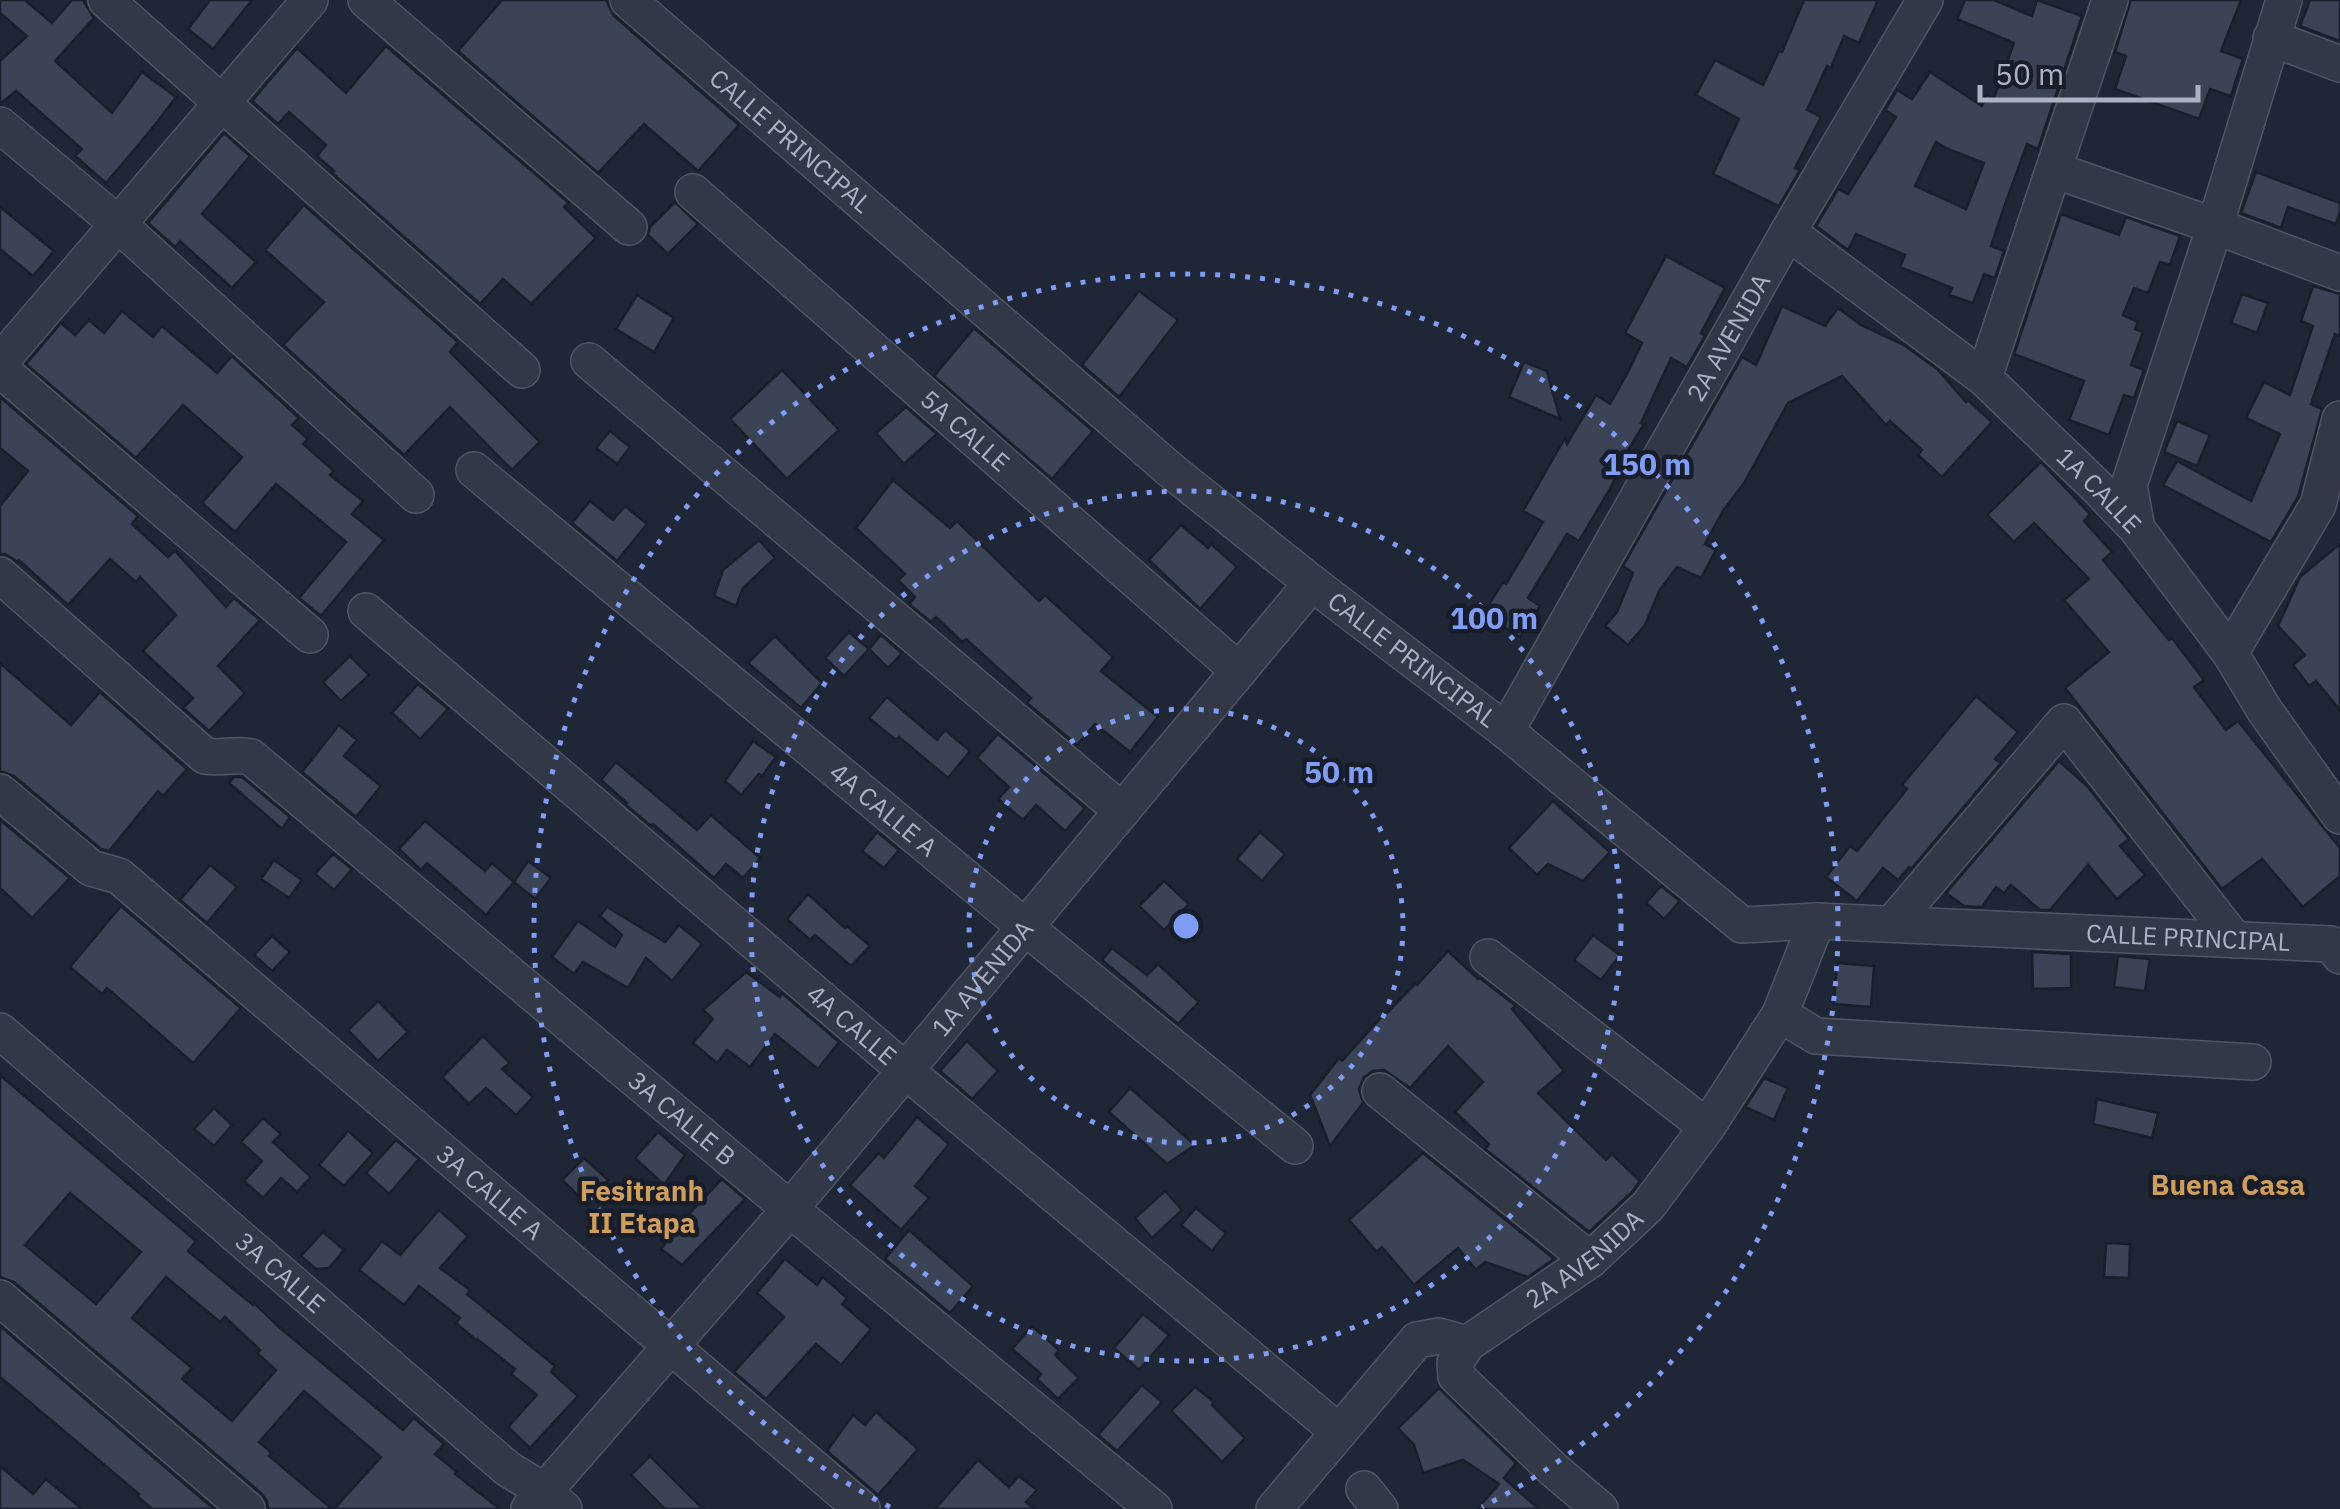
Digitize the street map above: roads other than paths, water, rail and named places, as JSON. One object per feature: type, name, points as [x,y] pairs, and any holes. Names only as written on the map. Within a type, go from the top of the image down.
[{"type":"street","points":[[106,0],[522,370]]},
{"type":"street","points":[[310,0],[0,366],[310,636]]},
{"type":"street","points":[[366,0],[629,228]]},
{"type":"street","name":"CALLE PRINCIPAL","points":[[628,0],[1174,474],[1506,731],[1742,925],[1816,921],[2337,942]]},
{"type":"street","name":"2A AVENIDA","points":[[1506,731],[1924,0]]},
{"type":"street","points":[[2113,486],[2214,226],[2284,0]]},
{"type":"street","points":[[1984,378],[2054,170],[2096,5]]},
{"type":"street","points":[[2272,38],[2340,64]]},
{"type":"street","points":[[0,125],[118,224],[416,495]]},
{"type":"street","points":[[2054,170],[2340,273]]},
{"type":"street","name":"5A CALLE","points":[[693,192],[1239,671]]},
{"type":"street","name":"1A CALLE","points":[[1788,232],[1984,378],[2113,486],[2137,530],[2230,653],[2340,816]]},
{"type":"street","points":[[590,360],[1122,812]]},
{"type":"street","points":[[2230,653],[2329,516],[2340,419]]},
{"type":"street","name":"4A CALLE A","points":[[474,470],[1296,1146]]},
{"type":"street","name":"3A CALLE B","points":[[0,575],[205,756],[250,757],[1154,1509]]},
{"type":"street","name":"1A AVENIDA","points":[[546,1503],[672,1346],[1312,583]]},
{"type":"street","name":"4A CALLE","points":[[366,612],[1339,1432]]},
{"type":"street","points":[[1892,924],[2064,722],[2235,940]]},
{"type":"street","name":"3A CALLE A","points":[[0,792],[91,868],[119,876],[862,1509]]},
{"type":"street","name":"2A AVENIDA","points":[[1467,1344],[1590,1260],[1648,1206],[1708,1126],[1780,1014],[1816,921]]},
{"type":"street","points":[[1488,957],[1708,1126]]},
{"type":"street","points":[[1780,1014],[1816,1036],[2253,1062]]},
{"type":"street","name":"3A CALLE","points":[[0,1031],[546,1503]]},
{"type":"street","points":[[1380,1091],[1590,1260]]},
{"type":"street","points":[[0,1298],[247,1509]]},
{"type":"street","points":[[1274,1509],[1416,1340],[1439,1336],[1467,1344],[1455,1363],[1456,1376],[1600,1509]]},
{"type":"district","name":"Buena Casa","points":[[2228,1185]]},
{"type":"district","name":"Fesitranh II Etapa","points":[[642,1207]]}]
